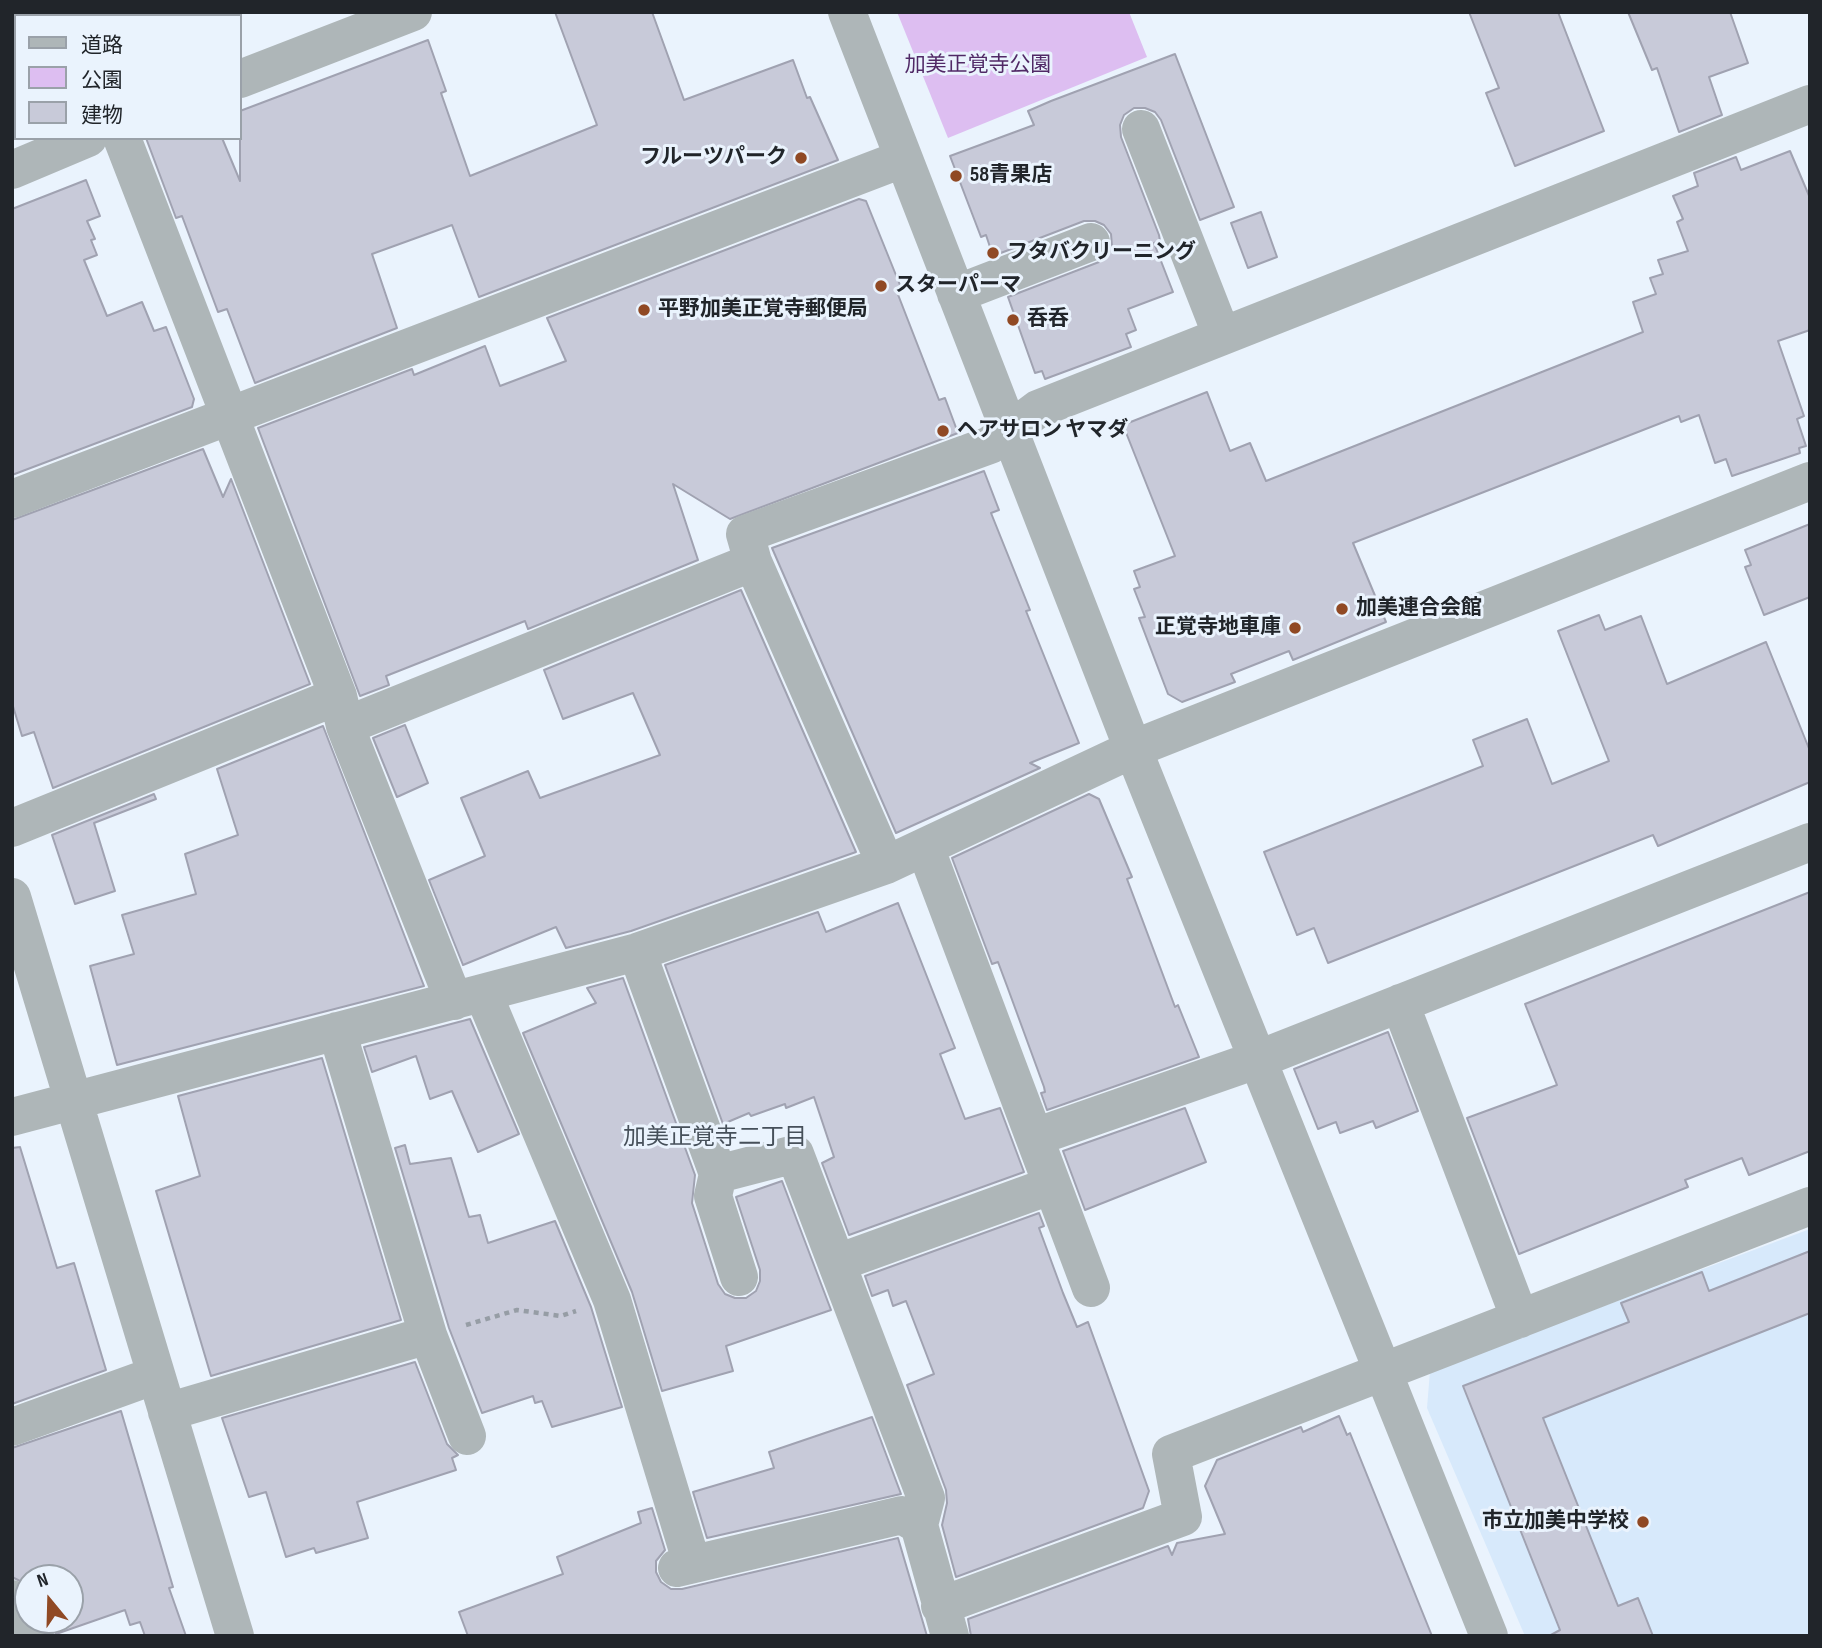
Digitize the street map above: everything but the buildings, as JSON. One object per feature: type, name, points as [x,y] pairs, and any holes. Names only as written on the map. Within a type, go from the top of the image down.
[{"type":"street","points":[[242,78],[413,12]]},
{"type":"street","points":[[847,12],[1133,749],[1489,1636]]},
{"type":"street","points":[[887,865],[753,562],[745,534],[990,445],[1038,409],[1810,104]]},
{"type":"street","points":[[1141,129],[1222,336]]},
{"type":"street","points":[[12,170],[83,140]]},
{"type":"street","points":[[123,140],[341,711],[468,997],[612,1300],[685,1566],[902,1516],[919,1525]]},
{"type":"street","points":[[12,499],[230,418],[902,159]]},
{"type":"street","points":[[956,294],[1091,242]]},
{"type":"street","points":[[12,1117],[637,952],[887,865],[1133,749],[1810,481]]},
{"type":"street","points":[[12,828],[753,562]]},
{"type":"street","points":[[1035,1137],[1259,1059],[1810,842]]},
{"type":"street","points":[[925,847],[1091,1288]]},
{"type":"street","points":[[12,897],[235,1636]]},
{"type":"street","points":[[637,952],[718,1174],[713,1196],[739,1277]]},
{"type":"street","points":[[1400,1003],[1520,1319]]},
{"type":"street","points":[[337,1031],[428,1335],[467,1436]]},
{"type":"street","points":[[718,1174],[795,1154],[926,1498],[919,1525],[945,1621],[1183,1517],[1171,1454],[1810,1206]]},
{"type":"street","points":[[837,1263],[1051,1186]]},
{"type":"street","points":[[167,1412],[428,1335]]},
{"type":"street","points":[[12,1427],[156,1375]]},
{"type":"street","points":[[12,1598],[35,1636]]},
{"type":"path","points":[[428,1335],[517,1310],[561,1316],[612,1300]]},
{"type":"shaded area","name":"市立加美中学校","points":[[1810,1229],[1810,1636],[1525,1636],[1427,1408],[1430,1371]]},
{"type":"green space","name":"加美正覚寺公園","points":[[897,12],[1129,12],[1147,57],[948,138]]},
{"type":"place","name":"フルーツパーク","points":[[801,158]]},
{"type":"place","name":"58青果店","points":[[956,176]]},
{"type":"place","name":"フタバクリーニング","points":[[993,253]]},
{"type":"place","name":"スターパーマ","points":[[881,286]]},
{"type":"place","name":"平野加美正覚寺郵便局","points":[[644,310]]},
{"type":"place","name":"呑呑","points":[[1013,320]]},
{"type":"place","name":"ヘアサロン ヤマダ","points":[[943,431]]},
{"type":"place","name":"加美連合会館","points":[[1342,609]]},
{"type":"place","name":"正覚寺地車庫","points":[[1295,628]]},
{"type":"place","name":"市立加美中学校","points":[[1643,1522]]},
{"type":"district","name":"加美正覚寺二丁目","points":[[715,1138]]}]
